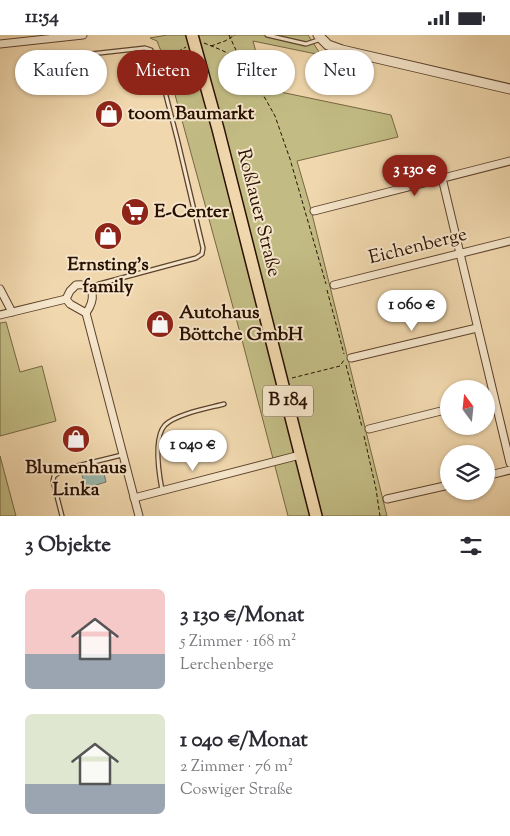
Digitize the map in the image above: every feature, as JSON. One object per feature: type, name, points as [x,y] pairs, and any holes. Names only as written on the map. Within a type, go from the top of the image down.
[{"type":"main road","name":"Roßlauer Straße","points":[[192,35],[283,380],[316,516]]},
{"type":"street","points":[[0,44],[83,35]]},
{"type":"street","points":[[320,37],[328,45],[342,50],[510,89]]},
{"type":"street","points":[[314,211],[510,161]]},
{"type":"street","points":[[442,178],[461,253],[487,380]]},
{"type":"street","name":"Eichenberge","points":[[334,285],[510,241]]},
{"type":"street","points":[[0,315],[66,299],[76,285],[84,285],[90,289],[93,301],[86,313],[139,516]]},
{"type":"street","points":[[0,289],[12,312]]},
{"type":"street","points":[[66,299],[70,304],[86,313]]},
{"type":"street","points":[[348,358],[477,328]]},
{"type":"street","points":[[369,429],[440,411]]},
{"type":"street","points":[[495,415],[510,463]]},
{"type":"street","points":[[134,498],[300,455]]},
{"type":"street","points":[[495,474],[510,470]]},
{"type":"street","points":[[387,499],[440,487]]},
{"type":"lane","points":[[267,35],[306,44],[320,37]]},
{"type":"lane","points":[[90,289],[99,284],[196,258],[202,255],[203,248],[178,142],[151,50],[144,48],[107,52]]},
{"type":"lane","points":[[162,491],[158,467],[160,437],[165,425],[181,417],[224,404]]},
{"type":"lane","points":[[62,516],[53,481],[54,476],[65,469],[123,455]]},
{"type":"path","points":[[229,35],[247,74],[261,91],[280,129],[348,358],[380,516]]},
{"type":"path","points":[[210,46],[235,35]]},
{"type":"path","points":[[283,380],[340,366],[348,358]]},
{"type":"shaded area","points":[[167,35],[308,35],[318,50],[305,50],[305,52],[253,41],[255,50],[218,50],[218,95],[295,95],[391,115],[398,137],[297,161],[310,206],[387,516],[288,516],[175,95],[208,95],[208,50],[161,50],[157,41],[150,38]]},
{"type":"shaded area","points":[[6,322],[20,372],[42,366],[56,421],[0,436],[0,323]]},
{"type":"shaded area","points":[[0,456],[16,516],[0,516]]},
{"type":"water","points":[[103,469],[106,482],[86,488],[82,475]]},
{"type":"place","name":"toom Baumarkt","points":[[109,114]]},
{"type":"place","name":"E-Center","points":[[135,212]]},
{"type":"place","name":"Ernsting's family","points":[[108,236]]},
{"type":"place","name":"Autohaus Böttche GmbH","points":[[160,324]]},
{"type":"place","name":"Blumenhaus Linka","points":[[76,439]]}]
